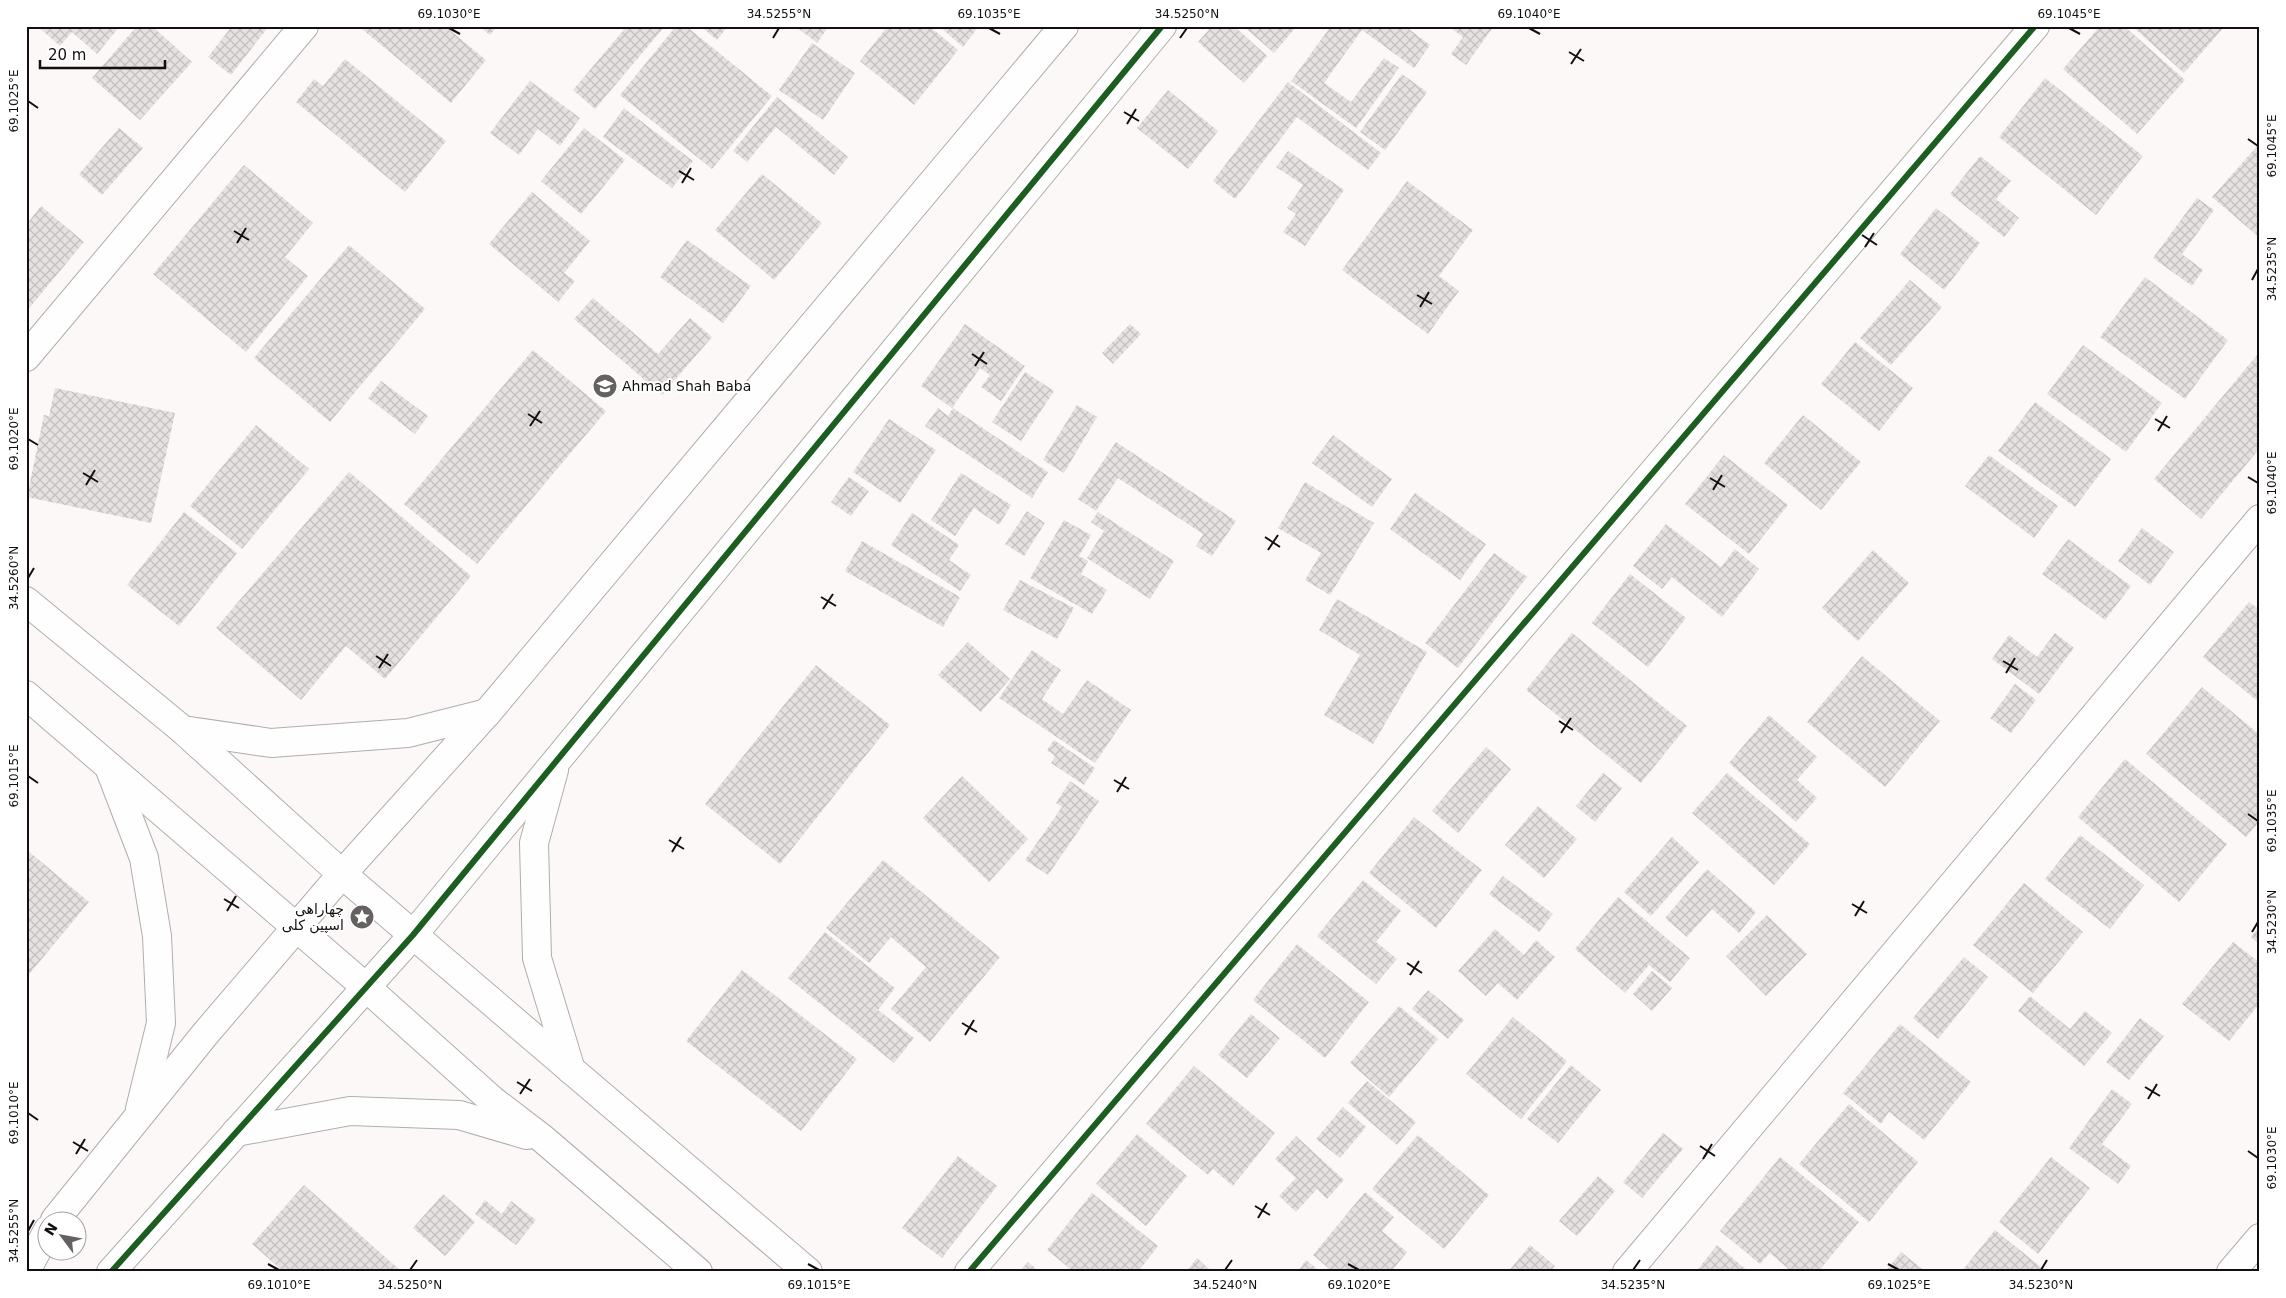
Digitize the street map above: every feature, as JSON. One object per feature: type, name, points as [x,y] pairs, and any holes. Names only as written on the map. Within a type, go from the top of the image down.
[{"type":"street","points":[[26,356],[304,26]]},
{"type":"street","points":[[63,1210],[138,1116],[296,927],[487,714],[1064,26]]},
{"type":"street","points":[[111,1272],[236,1132],[368,989],[1162,26]]},
{"type":"street","points":[[969,1272],[2036,26]]},
{"type":"street","points":[[1627,1272],[2260,519]]},
{"type":"street","points":[[26,601],[183,730],[342,874],[808,1272]]},
{"type":"street","points":[[26,695],[368,989],[492,1100],[543,1140],[698,1272]]},
{"type":"street","points":[[183,730],[271,743],[408,733],[487,714]]},
{"type":"street","points":[[557,759],[534,843],[537,958],[571,1070]]},
{"type":"street","points":[[107,764],[144,858],[157,936],[161,1023],[138,1116]]},
{"type":"street","points":[[236,1132],[350,1111],[459,1115],[543,1140]]},
{"type":"street","points":[[2232,1272],[2260,1238]]},
{"type":"street","points":[[26,1271],[38,1249]]},
{"type":"building","points":[[37,26],[120,26],[97,54],[72,32],[60,46]]},
{"type":"building","points":[[137,26],[152,26],[192,62],[140,120],[92,78]]},
{"type":"building","points":[[232,26],[269,26],[231,75],[208,57]]},
{"type":"building","points":[[364,26],[445,26],[486,60],[451,103],[362,29]]},
{"type":"building","points":[[479,26],[497,26],[490,35]]},
{"type":"building","points":[[627,26],[665,26],[595,109],[573,90]]},
{"type":"building","points":[[676,26],[686,26],[772,96],[712,169],[620,95]]},
{"type":"building","points":[[700,26],[728,26],[717,40]]},
{"type":"building","points":[[795,26],[829,26],[817,43]]},
{"type":"building","points":[[888,26],[929,26],[958,50],[914,105],[860,61]]},
{"type":"building","points":[[939,26],[979,26],[963,47]]},
{"type":"building","points":[[1212,26],[1234,26],[1267,56],[1244,83],[1198,42]]},
{"type":"building","points":[[1243,26],[1297,26],[1274,53]]},
{"type":"building","points":[[1331,26],[1405,26],[1430,45],[1414,68],[1362,30],[1324,83],[1351,102],[1384,58],[1399,68],[1356,128],[1291,81]]},
{"type":"building","points":[[1448,26],[1494,26],[1466,65],[1451,54],[1463,37]]},
{"type":"building","points":[[2100,26],[2124,26],[2185,80],[2137,134],[2063,69]]},
{"type":"building","points":[[2132,26],[2225,26],[2184,73]]},
{"type":"building","points":[[812,43],[855,73],[823,120],[779,90]]},
{"type":"building","points":[[345,59],[446,141],[405,192],[296,102],[314,79],[323,86]]},
{"type":"building","points":[[1402,74],[1427,92],[1385,150],[1360,132]]},
{"type":"building","points":[[2045,78],[2143,156],[2096,215],[1999,137]]},
{"type":"building","points":[[530,81],[580,118],[560,146],[538,129],[519,155],[490,133]]},
{"type":"building","points":[[1288,82],[1381,153],[1368,170],[1297,117],[1235,199],[1213,181]]},
{"type":"building","points":[[1168,90],[1218,131],[1188,169],[1137,128]]},
{"type":"building","points":[[777,97],[848,157],[834,175],[776,127],[747,162],[733,151]]},
{"type":"building","points":[[624,108],[693,161],[672,188],[603,137]]},
{"type":"building","points":[[119,128],[143,148],[102,195],[79,174]]},
{"type":"building","points":[[584,128],[625,160],[581,214],[541,181]]},
{"type":"building","points":[[2260,145],[2260,238],[2212,197]]},
{"type":"building","points":[[1288,151],[1344,190],[1305,246],[1283,232],[1296,214],[1287,208],[1303,185],[1276,167]]},
{"type":"building","points":[[1980,156],[2011,181],[1996,199],[2019,218],[2004,237],[1950,194]]},
{"type":"building","points":[[244,165],[313,223],[285,257],[308,276],[246,352],[153,274]]},
{"type":"building","points":[[762,174],[822,223],[774,280],[715,230]]},
{"type":"building","points":[[1407,181],[1473,230],[1439,276],[1459,291],[1428,334],[1342,270]]},
{"type":"building","points":[[532,192],[590,241],[564,273],[575,281],[558,302],[489,244]]},
{"type":"building","points":[[2197,198],[2214,210],[2182,254],[2203,270],[2192,286],[2153,258]]},
{"type":"building","points":[[41,206],[84,242],[26,312],[26,225]]},
{"type":"building","points":[[1936,208],[1980,243],[1944,290],[1900,254]]},
{"type":"building","points":[[687,240],[751,286],[723,323],[660,277]]},
{"type":"building","points":[[349,245],[425,309],[330,422],[254,358]]},
{"type":"building","points":[[2145,277],[2228,340],[2185,399],[2100,337]]},
{"type":"building","points":[[1910,280],[1942,307],[1891,365],[1860,338]]},
{"type":"building","points":[[593,298],[658,354],[690,318],[712,337],[662,395],[574,319]]},
{"type":"building","points":[[965,324],[1025,366],[1001,401],[981,387],[990,375],[980,368],[952,408],[921,386]]},
{"type":"building","points":[[1130,324],[1141,334],[1113,364],[1102,353]]},
{"type":"building","points":[[1855,342],[1913,388],[1879,431],[1821,384]]},
{"type":"building","points":[[2083,345],[2162,403],[2126,452],[2047,394]]},
{"type":"building","points":[[533,350],[606,411],[477,564],[404,504]]},
{"type":"building","points":[[2257,355],[2260,358],[2260,448],[2201,519],[2154,479]]},
{"type":"building","points":[[1025,372],[1054,391],[1021,441],[992,422]]},
{"type":"building","points":[[381,381],[428,416],[415,434],[368,398]]},
{"type":"building","points":[[55,388],[175,413],[151,523],[27,497],[44,415],[49,416]]},
{"type":"building","points":[[2035,402],[2111,459],[2075,507],[1998,451]]},
{"type":"building","points":[[1077,405],[1097,417],[1064,473],[1043,460]]},
{"type":"building","points":[[938,408],[948,416],[953,408],[1048,472],[1032,498],[925,426]]},
{"type":"building","points":[[1803,415],[1861,462],[1821,510],[1764,463]]},
{"type":"building","points":[[889,419],[936,450],[900,503],[853,472]]},
{"type":"building","points":[[256,425],[309,469],[242,549],[190,506]]},
{"type":"building","points":[[1333,435],[1392,479],[1372,507],[1312,463]]},
{"type":"building","points":[[1116,442],[1236,521],[1212,556],[1196,546],[1203,534],[1118,478],[1096,511],[1078,499]]},
{"type":"building","points":[[1724,455],[1788,505],[1749,554],[1685,504]]},
{"type":"building","points":[[1989,455],[2058,506],[2034,538],[1965,486]]},
{"type":"building","points":[[349,472],[471,576],[385,679],[346,646],[301,700],[216,628]]},
{"type":"building","points":[[961,473],[1011,505],[999,525],[974,508],[955,536],[931,520]]},
{"type":"building","points":[[849,477],[869,491],[851,516],[831,502]]},
{"type":"building","points":[[1305,482],[1374,523],[1330,595],[1305,580],[1321,553],[1278,528]]},
{"type":"building","points":[[1415,493],[1486,544],[1460,580],[1390,529]]},
{"type":"building","points":[[1027,511],[1045,523],[1024,556],[1005,544]]},
{"type":"building","points":[[184,512],[237,553],[179,626],[127,585]]},
{"type":"building","points":[[1098,512],[1174,561],[1150,599],[1087,558],[1104,531],[1091,522]]},
{"type":"building","points":[[912,513],[959,545],[949,560],[971,575],[960,591],[891,545]]},
{"type":"building","points":[[1064,520],[1091,535],[1079,556],[1088,561],[1081,574],[1107,590],[1092,614],[1030,578]]},
{"type":"building","points":[[1666,524],[1721,567],[1735,549],[1759,569],[1722,617],[1672,577],[1662,589],[1633,566]]},
{"type":"building","points":[[2142,528],[2174,552],[2150,585],[2118,561]]},
{"type":"building","points":[[2068,539],[2131,586],[2105,620],[2042,574]]},
{"type":"building","points":[[862,541],[960,597],[943,627],[845,571]]},
{"type":"building","points":[[1873,550],[1909,583],[1858,641],[1822,608]]},
{"type":"building","points":[[1494,553],[1527,577],[1458,668],[1425,643]]},
{"type":"building","points":[[1630,574],[1686,618],[1648,667],[1592,623]]},
{"type":"building","points":[[1020,580],[1074,608],[1057,639],[1003,610]]},
{"type":"building","points":[[1337,599],[1427,652],[1373,744],[1324,715],[1360,655],[1319,630]]},
{"type":"building","points":[[2249,602],[2260,610],[2260,703],[2203,657]]},
{"type":"building","points":[[1572,633],[1687,726],[1641,783],[1526,690]]},
{"type":"building","points":[[2055,633],[2074,648],[2039,694],[1992,659],[2009,635],[2037,657]]},
{"type":"building","points":[[968,642],[1010,679],[981,712],[938,675]]},
{"type":"building","points":[[1032,650],[1061,670],[1042,699],[1063,714],[1087,680],[1131,710],[1095,763],[999,698]]},
{"type":"building","points":[[1862,656],[1940,721],[1885,787],[1807,722]]},
{"type":"building","points":[[816,665],[890,725],[780,864],[705,804]]},
{"type":"building","points":[[2015,684],[2036,700],[2011,733],[1990,718]]},
{"type":"building","points":[[2202,687],[2260,735],[2260,821],[2246,837],[2146,754]]},
{"type":"building","points":[[1769,715],[1817,757],[1797,780],[1817,798],[1796,822],[1729,763]]},
{"type":"building","points":[[1054,740],[1095,768],[1084,785],[1051,763],[1055,756],[1047,750]]},
{"type":"building","points":[[1486,747],[1511,769],[1458,833],[1432,811]]},
{"type":"building","points":[[2125,759],[2227,844],[2179,902],[2078,817]]},
{"type":"building","points":[[1603,773],[1622,788],[1595,822],[1576,806]]},
{"type":"building","points":[[1727,773],[1810,844],[1774,885],[1692,813]]},
{"type":"building","points":[[962,776],[1028,839],[989,882],[923,818]]},
{"type":"building","points":[[1070,781],[1099,801],[1048,875],[1025,860],[1062,807],[1056,803]]},
{"type":"building","points":[[1538,806],[1577,839],[1544,878],[1505,845]]},
{"type":"building","points":[[1414,817],[1482,870],[1436,928],[1369,873]]},
{"type":"building","points":[[2080,835],[2144,885],[2110,929],[2045,879]]},
{"type":"building","points":[[1672,837],[1699,862],[1651,916],[1624,892]]},
{"type":"building","points":[[26,849],[89,902],[26,978]]},
{"type":"building","points":[[883,860],[1000,957],[930,1042],[891,1009],[926,967],[891,937],[869,963],[826,928]]},
{"type":"building","points":[[1707,869],[1756,912],[1739,933],[1712,909],[1687,937],[1665,918]]},
{"type":"building","points":[[1503,876],[1553,914],[1539,932],[1489,894]]},
{"type":"building","points":[[1363,880],[1401,911],[1376,942],[1397,959],[1376,984],[1317,936]]},
{"type":"building","points":[[2024,883],[2083,932],[2033,993],[1973,945]]},
{"type":"building","points":[[1618,897],[1690,958],[1670,982],[1649,965],[1625,993],[1575,949]]},
{"type":"building","points":[[1767,915],[1807,954],[1766,996],[1726,956]]},
{"type":"building","points":[[2260,926],[2260,945],[2251,937]]},
{"type":"building","points":[[1495,929],[1524,955],[1536,940],[1555,957],[1517,1000],[1498,983],[1486,996],[1458,971]]},
{"type":"building","points":[[825,932],[895,988],[878,1010],[914,1038],[894,1063],[788,978]]},
{"type":"building","points":[[2233,942],[2260,963],[2260,1003],[2229,1041],[2182,1004]]},
{"type":"building","points":[[1297,944],[1369,1002],[1325,1058],[1253,1000]]},
{"type":"building","points":[[1964,957],[1988,977],[1938,1039],[1913,1018]]},
{"type":"building","points":[[742,970],[857,1059],[801,1131],[686,1041]]},
{"type":"building","points":[[1652,971],[1672,988],[1652,1011],[1633,994]]},
{"type":"building","points":[[1428,990],[1464,1020],[1448,1039],[1412,1009]]},
{"type":"building","points":[[2030,996],[2070,1029],[2085,1011],[2112,1033],[2084,1066],[2018,1011]]},
{"type":"building","points":[[1399,1006],[1438,1039],[1389,1097],[1350,1063]]},
{"type":"building","points":[[1251,1014],[1280,1038],[1247,1078],[1218,1055]]},
{"type":"building","points":[[1513,1017],[1567,1061],[1521,1119],[1466,1074]]},
{"type":"building","points":[[2140,1018],[2164,1036],[2129,1080],[2106,1062]]},
{"type":"building","points":[[1900,1024],[1971,1082],[1924,1140],[1889,1112],[1881,1124],[1843,1093]]},
{"type":"building","points":[[1571,1065],[1601,1090],[1558,1143],[1527,1119]]},
{"type":"building","points":[[1194,1066],[1275,1133],[1233,1186],[1213,1169],[1208,1175],[1146,1124]]},
{"type":"building","points":[[1367,1081],[1416,1122],[1397,1145],[1348,1103]]},
{"type":"building","points":[[2112,1089],[2132,1104],[2102,1144],[2131,1166],[2118,1184],[2069,1148]]},
{"type":"building","points":[[1849,1104],[1918,1162],[1869,1222],[1799,1164]]},
{"type":"building","points":[[1343,1107],[1366,1127],[1340,1158],[1316,1139]]},
{"type":"building","points":[[1663,1133],[1683,1149],[1642,1198],[1623,1182]]},
{"type":"building","points":[[1137,1134],[1187,1176],[1146,1226],[1096,1184]]},
{"type":"building","points":[[1418,1135],[1489,1195],[1444,1249],[1372,1189]]},
{"type":"building","points":[[1296,1136],[1344,1180],[1327,1199],[1317,1189],[1296,1212],[1279,1196],[1296,1178],[1275,1159]]},
{"type":"building","points":[[958,1156],[997,1186],[942,1258],[902,1228]]},
{"type":"building","points":[[1780,1157],[1859,1222],[1818,1272],[1792,1272],[1770,1253],[1760,1264],[1720,1231]]},
{"type":"building","points":[[2051,1157],[2090,1188],[2038,1254],[1999,1222]]},
{"type":"building","points":[[1598,1176],[1615,1191],[1577,1236],[1559,1221]]},
{"type":"building","points":[[304,1185],[402,1272],[284,1272],[252,1244]]},
{"type":"building","points":[[1365,1192],[1394,1217],[1382,1231],[1407,1252],[1391,1272],[1333,1272],[1313,1255]]},
{"type":"building","points":[[1092,1193],[1158,1246],[1138,1272],[1132,1272],[1127,1268],[1125,1272],[1074,1272],[1047,1250]]},
{"type":"building","points":[[443,1194],[475,1222],[445,1256],[413,1228]]},
{"type":"building","points":[[485,1200],[502,1214],[511,1201],[536,1220],[516,1245],[475,1214]]},
{"type":"building","points":[[1995,1230],[2047,1272],[1961,1272]]},
{"type":"building","points":[[1530,1245],[1555,1266],[1550,1272],[1508,1272]]},
{"type":"building","points":[[1717,1245],[1749,1272],[1696,1272]]},
{"type":"building","points":[[1901,1252],[1926,1272],[1885,1272]]},
{"type":"building","points":[[1197,1258],[1212,1272],[1186,1272]]},
{"type":"building","points":[[1306,1260],[1321,1272],[1297,1272]]},
{"type":"building","points":[[1028,1262],[1040,1272],[1019,1272]]},
{"type":"cycle path","points":[[111,1272],[413,935],[1162,26]]},
{"type":"cycle path","points":[[969,1272],[2035,26]]},
{"type":"place","name":"Ahmad Shah Baba","points":[[605,386]]},
{"type":"place","name":"چهاراهی اسپین کلی","points":[[362,917]]}]
